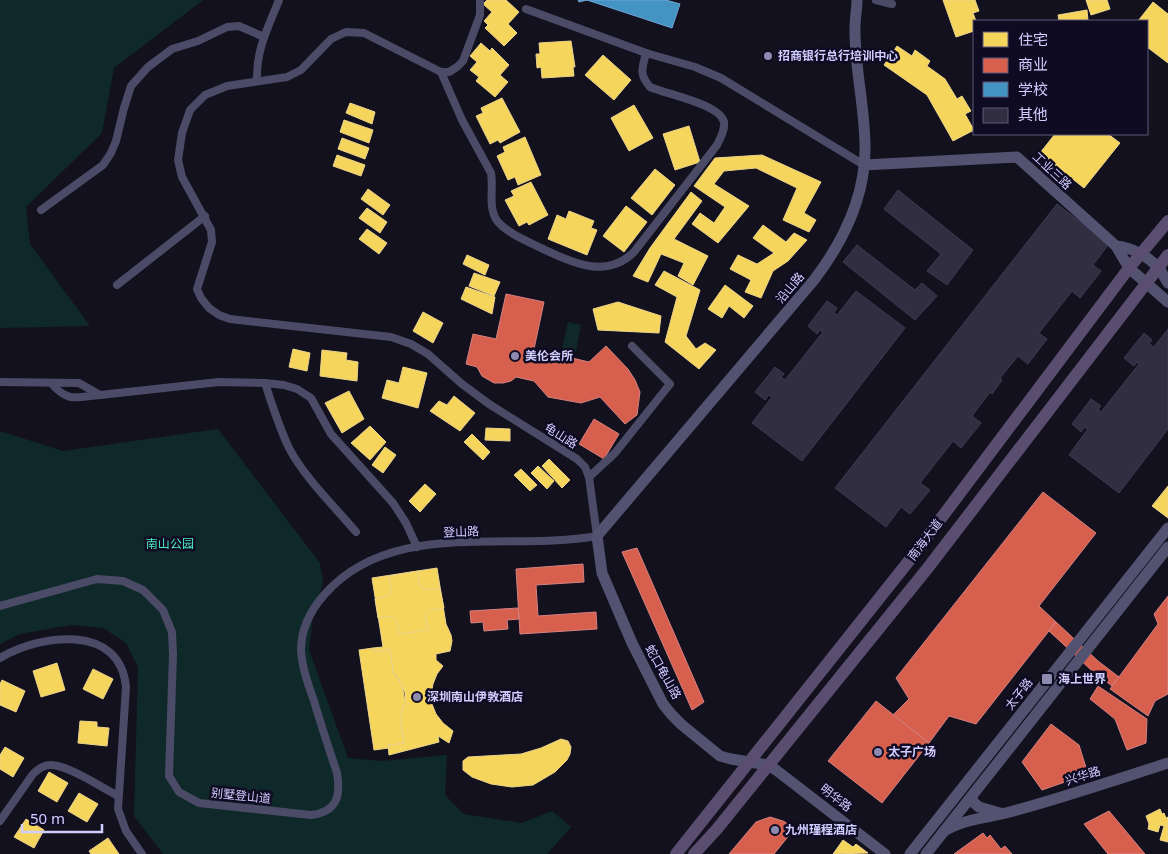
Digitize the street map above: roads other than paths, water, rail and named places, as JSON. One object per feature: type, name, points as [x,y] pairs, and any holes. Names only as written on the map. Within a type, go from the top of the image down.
[{"type":"main road","name":"南海大道","points":[[676,854],[912,557],[1129,268],[1142,255],[1168,221]]},
{"type":"main road","name":"南海大道","points":[[694,854],[717,829],[927,569],[1168,255]]},
{"type":"street","points":[[257,80],[256,64],[264,37],[279,0]]},
{"type":"street","points":[[117,285],[205,216],[182,177],[178,160],[182,133],[190,110],[205,95],[227,86],[287,77],[301,70],[331,39],[346,32],[364,33],[441,72],[449,72],[463,60],[480,15],[480,0]]},
{"type":"street","name":"沿山路","points":[[597,536],[808,288],[830,260],[850,222],[862,183],[865,151],[855,28],[857,0]]},
{"type":"street","points":[[876,0],[892,4]]},
{"type":"street","points":[[526,9],[721,78],[864,165]]},
{"type":"street","points":[[41,210],[103,164],[116,141],[131,86],[148,67],[172,49],[198,41],[227,27],[238,26],[264,37]]},
{"type":"street","points":[[441,72],[462,120],[491,173],[493,213],[498,222],[522,239],[578,264],[595,267],[622,262],[634,252],[717,145],[724,132],[724,121],[719,113],[709,107],[650,87],[643,79],[642,71],[646,53]]},
{"type":"street","name":"工业三路","points":[[864,165],[1017,157],[1116,246],[1129,268],[1168,302]]},
{"type":"street","name":"龟山路","points":[[205,216],[211,230],[212,242],[197,289],[209,308],[219,315],[239,320],[391,337],[411,344],[428,354],[462,384],[489,404],[577,459],[589,476]]},
{"type":"street","name":"工业三路","points":[[1116,246],[1130,249],[1142,255],[1158,268],[1168,283]]},
{"type":"street","points":[[597,536],[589,476],[615,453],[670,384],[632,346]]},
{"type":"street","points":[[0,382],[79,383],[100,395]]},
{"type":"street","points":[[51,383],[64,396],[71,397],[219,382],[265,383],[284,385],[297,389],[311,398],[330,434],[393,503],[406,523],[417,546]]},
{"type":"street","points":[[265,383],[278,422],[290,449],[301,467],[356,532]]},
{"type":"street","name":"太子路","points":[[910,854],[1168,528]]},
{"type":"street","name":"登山路","points":[[335,582],[369,560],[417,546],[446,543],[575,539],[597,536]]},
{"type":"street","name":"蛇口龟山路","points":[[597,536],[602,573],[632,643],[663,704],[682,725],[720,756],[768,766]]},
{"type":"street","points":[[926,854],[1168,548]]},
{"type":"street","name":"别墅登山道","points":[[0,606],[97,579],[123,581],[143,590],[163,610],[172,632],[169,776],[179,792],[200,803],[312,815],[323,814],[333,807],[338,796],[339,785],[337,773],[304,671],[301,635],[307,619],[335,582]]},
{"type":"street","points":[[0,658],[13,651],[40,642],[74,639],[87,641],[106,648],[119,661],[126,687],[118,809],[122,823],[142,854]]},
{"type":"street","name":"兴华路","points":[[945,831],[961,824],[1084,791],[1168,762]]},
{"type":"street","points":[[0,821],[37,769],[48,765],[60,766],[118,796]]},
{"type":"street","name":"明华路","points":[[768,766],[784,775],[885,854]]},
{"type":"street","name":"兴华路","points":[[972,796],[973,802],[979,807],[1006,813]]},
{"type":"place","name":"招商银行总行培训中心","points":[[768,56]]},
{"type":"place","name":"美伦会所","points":[[515,356]]},
{"type":"place","name":"海上世界","points":[[1047,679]]},
{"type":"place","name":"深圳南山伊敦酒店","points":[[417,697]]},
{"type":"place","name":"太子广场","points":[[878,752]]},
{"type":"place","name":"九州瑾程酒店","points":[[775,830]]},
{"type":"park label","name":"南山公园","points":[[170,544]]}]
